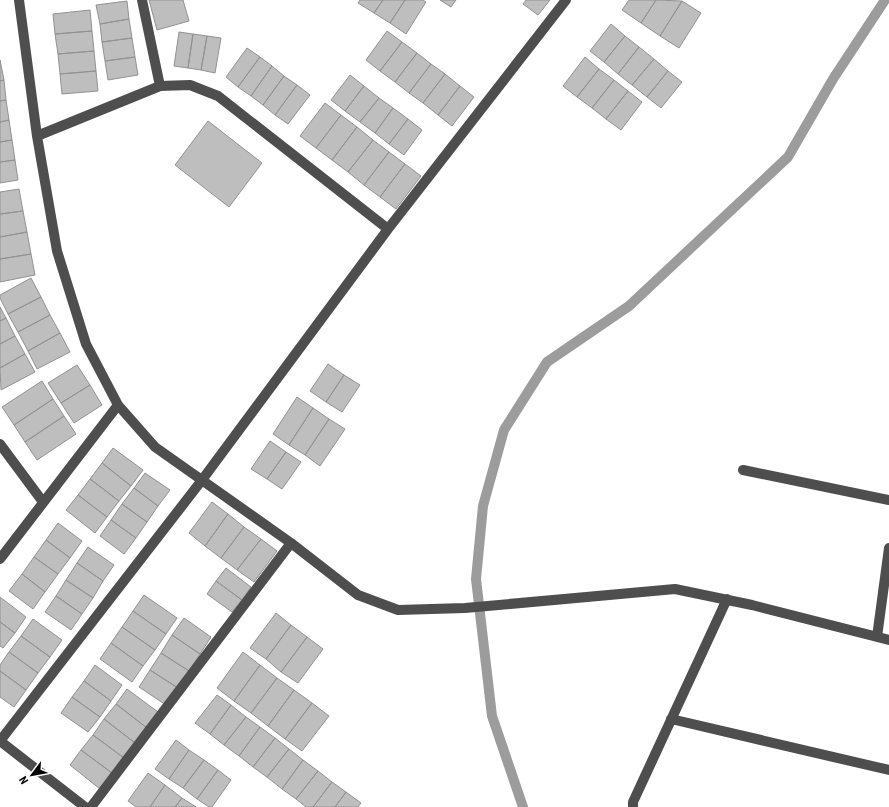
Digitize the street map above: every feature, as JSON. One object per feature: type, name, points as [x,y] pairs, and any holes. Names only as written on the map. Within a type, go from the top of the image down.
[{"type":"street","points":[[19,0],[37,136],[60,258],[86,344],[118,405],[155,448],[291,544],[358,595],[398,610],[465,608],[675,589],[727,599],[889,640]]},
{"type":"street","points":[[142,0],[160,86]]},
{"type":"street","points":[[85,807],[0,741],[202,480],[388,229],[566,0]]},
{"type":"street","points":[[37,136],[160,86],[190,84],[218,96],[388,229]]},
{"type":"street","points":[[0,559],[118,405]]},
{"type":"street","points":[[0,444],[43,502]]},
{"type":"street","points":[[744,470],[889,500]]},
{"type":"street","points":[[91,807],[291,544]]},
{"type":"street","points":[[877,637],[889,548]]},
{"type":"street","points":[[633,807],[633,802],[727,599]]},
{"type":"street","points":[[671,719],[889,770]]},
{"type":"building","points":[[149,0],[183,0],[189,21],[157,30]]},
{"type":"building","points":[[360,0],[383,0],[374,13],[358,3]]},
{"type":"building","points":[[383,0],[405,0],[390,23],[374,13]]},
{"type":"building","points":[[405,0],[423,0],[426,2],[406,34],[390,23]]},
{"type":"building","points":[[440,0],[456,0],[451,7]]},
{"type":"building","points":[[526,0],[550,0],[538,15],[523,4]]},
{"type":"building","points":[[629,0],[656,0],[641,23],[622,10]]},
{"type":"building","points":[[656,0],[682,1],[660,36],[641,23]]},
{"type":"building","points":[[127,1],[129,19],[100,24],[96,5]]},
{"type":"building","points":[[682,1],[701,13],[679,48],[660,36]]},
{"type":"building","points":[[90,10],[92,31],[55,34],[53,14]]},
{"type":"building","points":[[129,19],[132,38],[102,42],[100,24]]},
{"type":"building","points":[[611,24],[625,36],[604,62],[590,51]]},
{"type":"building","points":[[92,31],[94,51],[58,54],[55,34]]},
{"type":"building","points":[[387,31],[402,42],[380,71],[366,60]]},
{"type":"building","points":[[179,32],[193,34],[188,68],[174,66]]},
{"type":"building","points":[[193,34],[207,36],[201,70],[188,68]]},
{"type":"building","points":[[207,36],[221,38],[215,73],[201,70]]},
{"type":"building","points":[[625,36],[639,47],[618,74],[604,62]]},
{"type":"building","points":[[132,38],[135,57],[105,61],[102,42]]},
{"type":"building","points":[[402,42],[417,53],[395,82],[380,71]]},
{"type":"building","points":[[639,47],[654,59],[632,85],[618,74]]},
{"type":"building","points":[[247,48],[260,57],[238,87],[226,77]]},
{"type":"building","points":[[94,51],[96,71],[60,74],[58,54]]},
{"type":"building","points":[[417,53],[431,64],[409,93],[395,82]]},
{"type":"building","points":[[135,57],[138,75],[108,80],[105,61]]},
{"type":"building","points":[[260,57],[272,66],[251,96],[238,87]]},
{"type":"building","points":[[585,57],[599,69],[577,97],[563,86]]},
{"type":"building","points":[[654,59],[668,71],[647,97],[632,85]]},
{"type":"building","points":[[0,60],[4,80],[0,81]]},
{"type":"building","points":[[431,64],[445,74],[423,103],[409,93]]},
{"type":"building","points":[[272,66],[284,76],[263,105],[251,96]]},
{"type":"building","points":[[599,69],[614,80],[592,108],[577,97]]},
{"type":"building","points":[[96,71],[98,91],[62,94],[60,74]]},
{"type":"building","points":[[668,71],[682,82],[661,108],[647,97]]},
{"type":"building","points":[[445,74],[460,86],[438,115],[423,103]]},
{"type":"building","points":[[350,75],[364,86],[345,111],[331,100]]},
{"type":"building","points":[[284,76],[297,85],[275,115],[263,105]]},
{"type":"building","points":[[4,80],[6,100],[0,101],[0,81]]},
{"type":"building","points":[[614,80],[628,91],[606,119],[592,108]]},
{"type":"building","points":[[297,85],[310,95],[288,124],[275,115]]},
{"type":"building","points":[[364,86],[379,98],[360,122],[345,111]]},
{"type":"building","points":[[460,86],[474,97],[452,126],[438,115]]},
{"type":"building","points":[[628,91],[642,102],[621,130],[606,119]]},
{"type":"building","points":[[379,98],[393,108],[375,133],[360,122]]},
{"type":"building","points":[[6,100],[9,120],[0,122],[0,101]]},
{"type":"building","points":[[325,103],[341,115],[316,148],[300,136]]},
{"type":"building","points":[[393,108],[408,119],[389,144],[375,133]]},
{"type":"building","points":[[341,115],[357,127],[332,160],[316,148]]},
{"type":"building","points":[[408,119],[422,130],[404,155],[389,144]]},
{"type":"building","points":[[9,120],[12,140],[0,142],[0,122]]},
{"type":"building","points":[[208,121],[262,163],[229,207],[175,165]]},
{"type":"building","points":[[357,127],[373,140],[348,172],[332,160]]},
{"type":"building","points":[[12,140],[15,160],[0,162],[0,142]]},
{"type":"building","points":[[373,140],[389,152],[364,185],[348,172]]},
{"type":"building","points":[[389,152],[405,164],[380,197],[364,185]]},
{"type":"building","points":[[15,160],[18,180],[0,183],[0,162]]},
{"type":"building","points":[[405,164],[421,176],[396,209],[380,197]]},
{"type":"building","points":[[19,189],[23,211],[0,214],[0,192]]},
{"type":"building","points":[[23,211],[27,232],[0,237],[0,214]]},
{"type":"building","points":[[27,232],[31,254],[0,259],[0,237]]},
{"type":"building","points":[[31,254],[35,275],[0,282],[0,259]]},
{"type":"building","points":[[31,278],[41,297],[8,314],[0,295]]},
{"type":"building","points":[[41,297],[50,315],[18,332],[8,314]]},
{"type":"building","points":[[0,307],[6,318],[0,321]]},
{"type":"building","points":[[50,315],[60,333],[28,351],[18,332]]},
{"type":"building","points":[[6,318],[15,336],[0,344],[0,321]]},
{"type":"building","points":[[60,333],[70,352],[37,369],[28,351]]},
{"type":"building","points":[[15,336],[25,354],[0,368],[0,344]]},
{"type":"building","points":[[25,354],[35,372],[1,390],[0,368]]},
{"type":"building","points":[[328,364],[344,375],[326,402],[310,391]]},
{"type":"building","points":[[77,365],[90,385],[61,403],[48,383]]},
{"type":"building","points":[[344,375],[360,385],[342,412],[326,402]]},
{"type":"building","points":[[42,381],[53,399],[14,425],[2,407]]},
{"type":"building","points":[[90,385],[102,405],[74,423],[61,403]]},
{"type":"building","points":[[297,397],[313,408],[289,445],[273,434]]},
{"type":"building","points":[[53,399],[64,416],[25,442],[14,425]]},
{"type":"building","points":[[313,408],[329,419],[305,455],[289,445]]},
{"type":"building","points":[[64,416],[76,434],[37,460],[25,442]]},
{"type":"building","points":[[329,419],[345,429],[320,466],[305,455]]},
{"type":"building","points":[[270,441],[286,452],[267,479],[251,469]]},
{"type":"building","points":[[113,448],[143,470],[131,486],[102,463]]},
{"type":"building","points":[[286,452],[301,462],[282,489],[267,479]]},
{"type":"building","points":[[102,463],[131,486],[119,501],[90,479]]},
{"type":"building","points":[[145,473],[170,490],[158,506],[134,488]]},
{"type":"building","points":[[90,479],[119,501],[107,517],[78,495]]},
{"type":"building","points":[[134,488],[158,506],[147,522],[122,504]]},
{"type":"building","points":[[78,495],[107,517],[95,533],[66,510]]},
{"type":"building","points":[[212,502],[228,514],[205,546],[189,533]]},
{"type":"building","points":[[122,504],[147,522],[136,538],[111,520]]},
{"type":"building","points":[[228,514],[244,527],[221,558],[205,546]]},
{"type":"building","points":[[111,520],[136,538],[124,554],[100,536]]},
{"type":"building","points":[[58,523],[82,541],[70,558],[46,540]]},
{"type":"building","points":[[244,527],[261,539],[237,570],[221,558]]},
{"type":"building","points":[[261,539],[277,551],[254,582],[237,570]]},
{"type":"building","points":[[46,540],[70,558],[58,574],[34,557]]},
{"type":"building","points":[[88,547],[114,565],[103,581],[77,563]]},
{"type":"building","points":[[34,557],[58,574],[45,592],[22,574]]},
{"type":"building","points":[[77,563],[103,581],[93,598],[66,580]]},
{"type":"building","points":[[226,568],[251,587],[242,600],[216,581]]},
{"type":"building","points":[[22,574],[45,592],[33,609],[9,591]]},
{"type":"building","points":[[66,580],[93,598],[82,614],[56,596]]},
{"type":"building","points":[[216,581],[242,600],[232,612],[207,594]]},
{"type":"building","points":[[144,595],[177,618],[166,634],[133,611]]},
{"type":"building","points":[[56,596],[82,614],[71,630],[45,612]]},
{"type":"building","points":[[0,597],[26,617],[15,633],[0,622]]},
{"type":"building","points":[[133,611],[166,634],[155,650],[122,627]]},
{"type":"building","points":[[276,613],[291,625],[266,659],[250,648]]},
{"type":"building","points":[[184,618],[211,637],[200,654],[172,635]]},
{"type":"building","points":[[33,619],[62,640],[50,657],[21,636]]},
{"type":"building","points":[[0,622],[15,633],[3,648],[0,646]]},
{"type":"building","points":[[291,625],[307,637],[281,672],[266,659]]},
{"type":"building","points":[[122,627],[155,650],[143,666],[111,643]]},
{"type":"building","points":[[172,635],[200,654],[189,671],[161,653]]},
{"type":"building","points":[[21,636],[50,657],[38,673],[9,652]]},
{"type":"building","points":[[307,637],[323,649],[298,683],[281,672]]},
{"type":"building","points":[[111,643],[143,666],[132,682],[100,659]]},
{"type":"building","points":[[9,652],[38,673],[26,690],[0,671],[0,665]]},
{"type":"building","points":[[243,652],[260,665],[234,701],[217,688]]},
{"type":"building","points":[[161,653],[189,671],[178,688],[150,670]]},
{"type":"building","points":[[95,665],[122,685],[111,701],[84,681]]},
{"type":"building","points":[[260,665],[277,678],[251,713],[234,701]]},
{"type":"building","points":[[150,670],[178,688],[166,705],[139,687]]},
{"type":"building","points":[[0,671],[26,690],[14,707],[0,697]]},
{"type":"building","points":[[277,678],[294,690],[268,726],[251,713]]},
{"type":"building","points":[[84,681],[111,701],[100,717],[72,697]]},
{"type":"building","points":[[127,689],[158,712],[147,728],[116,704]]},
{"type":"building","points":[[294,690],[312,703],[285,739],[268,726]]},
{"type":"building","points":[[217,695],[231,705],[210,734],[195,723]]},
{"type":"building","points":[[72,697],[100,717],[88,732],[61,713]]},
{"type":"building","points":[[312,703],[329,716],[302,751],[285,739]]},
{"type":"building","points":[[116,704],[147,728],[135,743],[104,719]]},
{"type":"building","points":[[231,705],[246,717],[224,745],[210,734]]},
{"type":"building","points":[[246,717],[260,727],[239,756],[224,745]]},
{"type":"building","points":[[104,719],[135,743],[124,758],[93,735]]},
{"type":"building","points":[[260,727],[275,738],[253,767],[239,756]]},
{"type":"building","points":[[93,735],[124,758],[112,773],[81,750]]},
{"type":"building","points":[[275,738],[289,749],[267,777],[253,767]]},
{"type":"building","points":[[176,740],[189,750],[169,779],[155,769]]},
{"type":"building","points":[[289,749],[303,760],[282,789],[267,777]]},
{"type":"building","points":[[81,750],[112,773],[100,789],[70,765]]},
{"type":"building","points":[[189,750],[204,760],[183,788],[169,779]]},
{"type":"building","points":[[204,760],[218,770],[197,799],[183,788]]},
{"type":"building","points":[[303,760],[318,771],[296,799],[282,789]]},
{"type":"building","points":[[218,770],[231,780],[212,807],[209,807],[197,799]]},
{"type":"building","points":[[318,771],[332,782],[313,807],[306,807],[296,799]]},
{"type":"building","points":[[148,773],[165,785],[150,807],[136,807],[128,801]]},
{"type":"building","points":[[332,782],[346,792],[335,807],[313,807]]},
{"type":"building","points":[[165,785],[182,798],[175,807],[150,807]]},
{"type":"building","points":[[346,792],[361,803],[358,807],[335,807]]},
{"type":"building","points":[[182,798],[196,807],[175,807]]},
{"type":"waterway","points":[[523,807],[492,716],[476,579],[483,506],[504,430],[547,362],[629,306],[788,157],[833,79],[885,0]]}]
